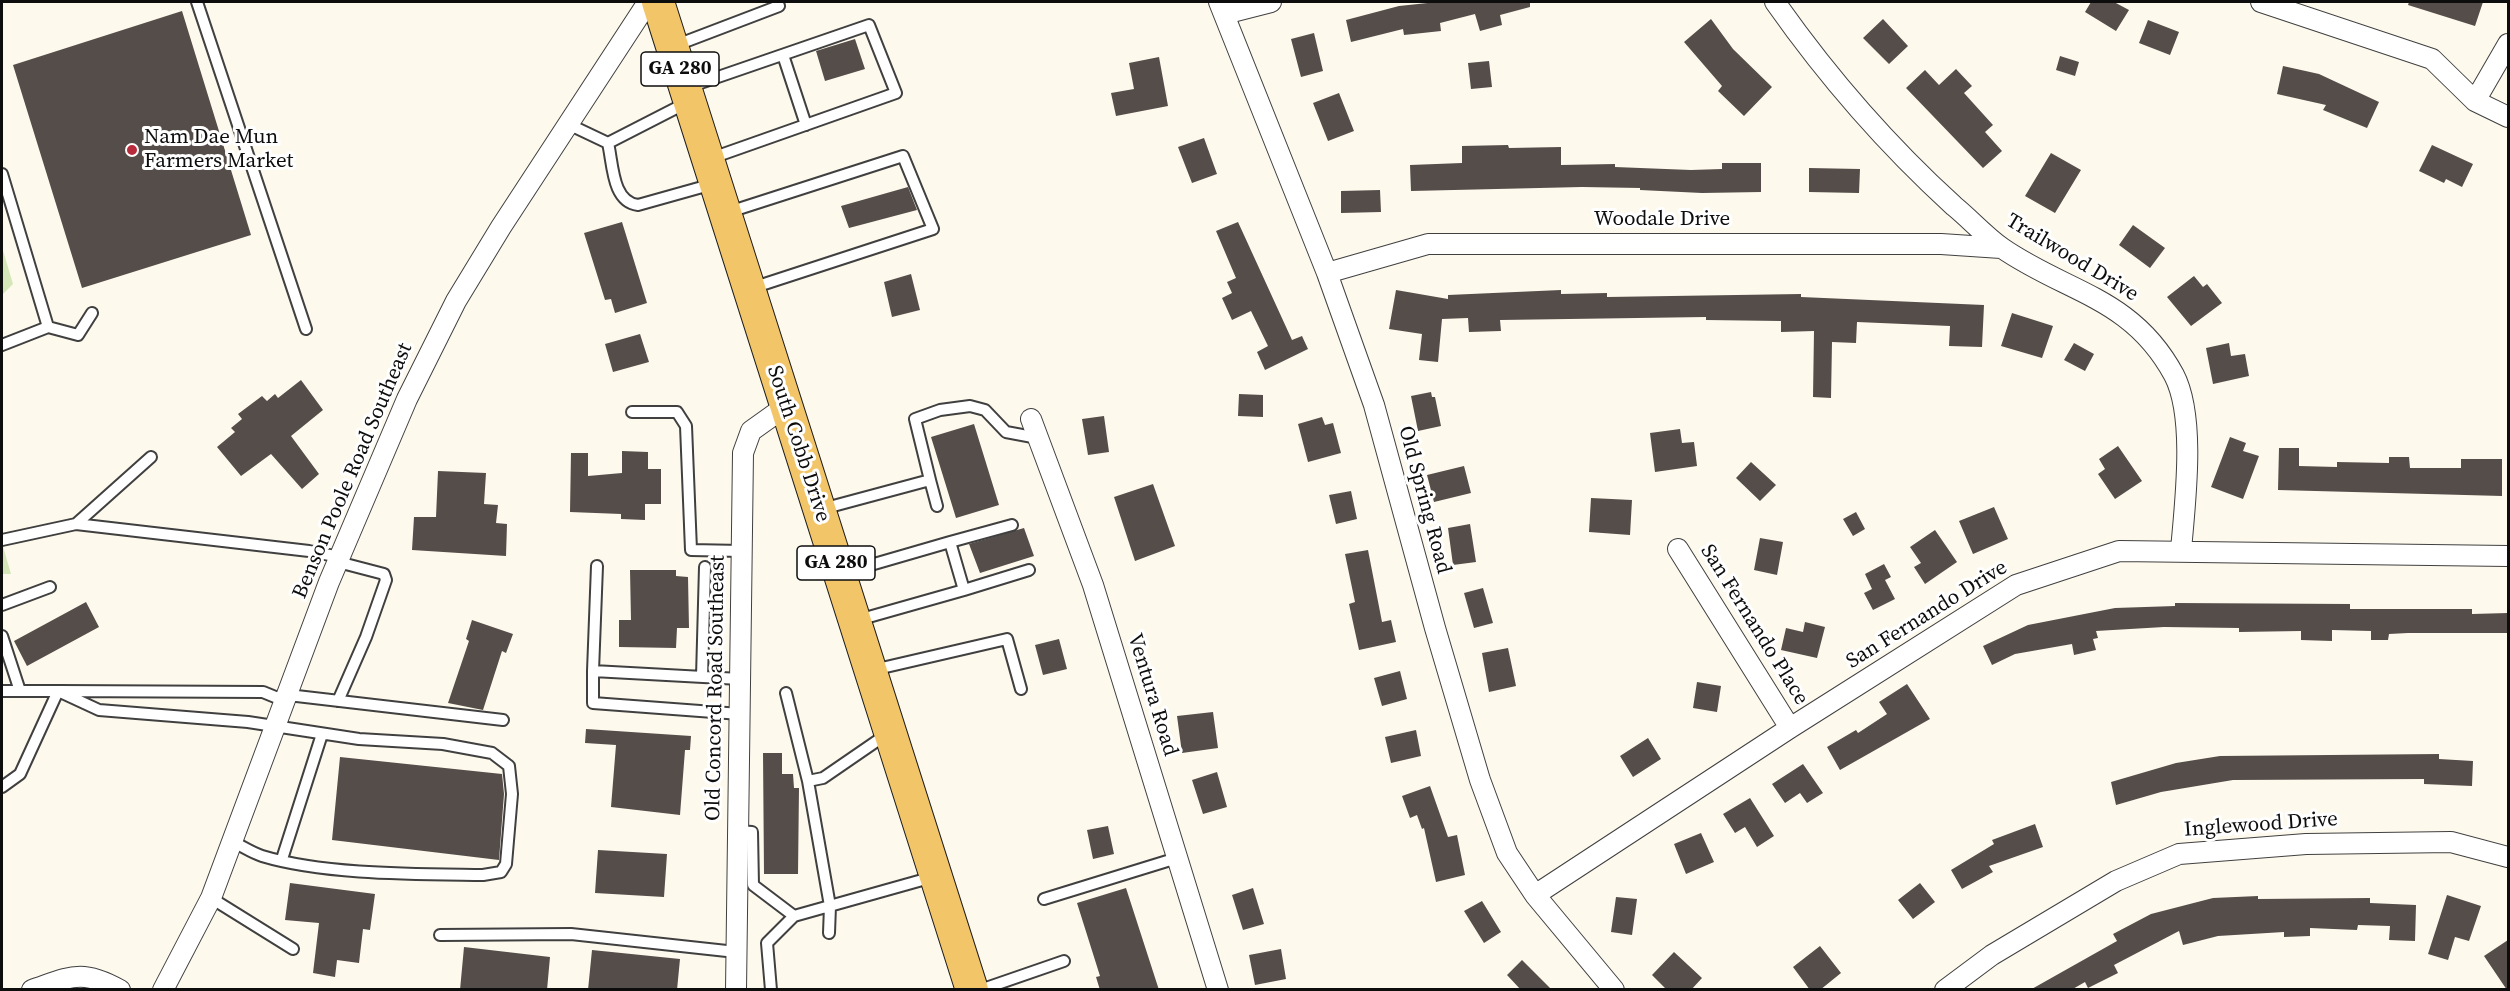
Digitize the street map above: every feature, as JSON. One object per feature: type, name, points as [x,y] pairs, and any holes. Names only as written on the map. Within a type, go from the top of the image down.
[{"type":"main road","name":"South Cobb Drive","points":[[658,2],[972,990]]},
{"type":"street","name":"Benson Poole Road Southeast","points":[[163,990],[211,898],[339,560],[407,399],[456,301],[568,123],[648,2]]},
{"type":"street","points":[[1222,8],[1271,2]]},
{"type":"street","name":"Trailwood Drive","points":[[1775,2],[1844,91],[1910,165],[2001,248],[2119,310],[2150,339],[2175,377],[2184,416],[2188,465],[2181,550]]},
{"type":"street","points":[[2261,2],[2432,59],[2475,100],[2508,117]]},
{"type":"street","name":"Old Spring Road","points":[[1222,8],[1327,273],[1374,405],[1435,628],[1480,780],[1507,853],[1534,895],[1614,990]]},
{"type":"street","points":[[2475,100],[2508,44]]},
{"type":"street","name":"Woodale Drive","points":[[1327,273],[1428,244],[1941,244],[2001,248]]},
{"type":"street","name":"Old Concord Road Southeast","points":[[736,990],[743,453],[751,431],[786,406]]},
{"type":"street","name":"Ventura Road","points":[[1031,419],[1092,585],[1218,990]]},
{"type":"street","name":"San Fernando Place","points":[[1678,549],[1790,728]]},
{"type":"street","name":"San Fernando Drive","points":[[1534,895],[1790,728],[2016,585],[2118,551],[2181,550],[2508,556]]},
{"type":"street","name":"Inglewood Drive","points":[[1945,990],[1992,956],[2116,881],[2179,854],[2306,844],[2451,842],[2508,857]]},
{"type":"street","points":[[32,990],[64,977],[80,976],[103,981],[120,990]]},
{"type":"lane","points":[[197,2],[306,329]]},
{"type":"lane","points":[[672,46],[779,6],[777,2]]},
{"type":"lane","points":[[869,25],[896,93],[806,125],[638,205],[629,204],[621,198],[608,142],[688,94],[783,55],[869,25]]},
{"type":"lane","points":[[783,55],[806,125]]},
{"type":"lane","points":[[568,123],[608,142]]},
{"type":"lane","points":[[725,213],[903,156],[933,229],[749,290]]},
{"type":"lane","points":[[2,174],[48,327]]},
{"type":"lane","points":[[2,345],[48,327],[78,336],[92,313]]},
{"type":"lane","points":[[937,506],[915,419],[940,410],[970,406],[985,410],[1006,432],[1038,438]]},
{"type":"lane","points":[[632,412],[677,412],[684,419],[691,550],[742,551]]},
{"type":"lane","points":[[76,524],[151,457]]},
{"type":"lane","points":[[819,510],[930,480]]},
{"type":"lane","points":[[2,540],[76,524],[309,551],[384,574],[386,580],[366,637],[338,701]]},
{"type":"lane","points":[[839,574],[1012,525]]},
{"type":"lane","points":[[950,542],[964,590]]},
{"type":"lane","points":[[597,566],[593,703],[740,714]]},
{"type":"lane","points":[[702,677],[705,567]]},
{"type":"lane","points":[[854,621],[1029,570]]},
{"type":"lane","points":[[2,605],[50,587]]},
{"type":"lane","points":[[2,636],[20,691]]},
{"type":"lane","points":[[870,671],[1007,639],[1021,689]]},
{"type":"lane","points":[[593,671],[740,679]]},
{"type":"lane","points":[[2,691],[263,692],[287,698],[338,701],[503,720]]},
{"type":"lane","points":[[58,691],[99,710],[248,722],[322,734],[443,744],[492,753],[509,766],[512,794],[506,864],[501,872],[483,875],[429,874],[354,869],[261,855],[233,842]]},
{"type":"lane","points":[[2,787],[20,774],[58,691]]},
{"type":"lane","points":[[786,693],[808,781],[830,906],[828,933]]},
{"type":"lane","points":[[808,781],[823,778],[890,732]]},
{"type":"lane","points":[[282,859],[322,734]]},
{"type":"lane","points":[[738,831],[752,832],[753,885],[795,916]]},
{"type":"lane","points":[[1044,899],[1177,858]]},
{"type":"lane","points":[[771,990],[767,944],[795,916],[936,877]]},
{"type":"lane","points":[[211,898],[293,949]]},
{"type":"lane","points":[[440,935],[571,934],[736,952]]},
{"type":"lane","points":[[980,990],[1064,961]]},
{"type":"green space","points":[[2,247],[13,284],[2,295]]},
{"type":"green space","points":[[2,543],[11,574],[2,574]]},
{"type":"building","points":[[1437,2],[1530,2],[1530,7],[1500,15],[1502,25],[1480,31],[1475,14],[1440,23],[1441,31],[1404,35],[1403,29],[1351,42],[1346,20],[1399,6]]},
{"type":"building","points":[[2091,2],[2114,2],[2129,10],[2116,31],[2085,12]]},
{"type":"building","points":[[2409,2],[2483,2],[2475,26],[2408,5]]},
{"type":"building","name":"Nam Dae Mun Farmers Market","points":[[182,11],[251,235],[82,288],[13,65]]},
{"type":"building","points":[[1711,19],[1733,49],[1772,87],[1744,116],[1718,91],[1722,86],[1684,42]]},
{"type":"building","points":[[1883,19],[1908,46],[1889,64],[1863,38]]},
{"type":"building","points":[[2148,20],[2179,32],[2170,55],[2139,43]]},
{"type":"building","points":[[1314,33],[1323,71],[1301,77],[1291,39]]},
{"type":"building","points":[[855,39],[865,69],[825,81],[816,51]]},
{"type":"building","points":[[2060,56],[2079,62],[2075,76],[2056,70]]},
{"type":"building","points":[[1159,57],[1168,106],[1116,116],[1111,93],[1134,89],[1129,63]]},
{"type":"building","points":[[1489,61],[1492,87],[1471,89],[1468,63]]},
{"type":"building","points":[[2283,66],[2319,74],[2379,102],[2367,128],[2323,110],[2326,105],[2277,94]]},
{"type":"building","points":[[1956,69],[1972,86],[1964,93],[1993,125],[1985,132],[2002,151],[1983,168],[1906,88],[1925,70],[1939,85]]},
{"type":"building","points":[[1339,93],[1354,131],[1328,141],[1313,103]]},
{"type":"building","points":[[1204,138],[1217,174],[1192,183],[1178,147]]},
{"type":"building","points":[[1508,145],[1509,148],[1561,147],[1561,165],[1615,164],[1615,167],[1691,170],[1722,169],[1722,163],[1761,163],[1761,192],[1702,193],[1640,190],[1640,188],[1582,187],[1411,191],[1410,165],[1462,163],[1462,146]]},
{"type":"building","points":[[2432,145],[2473,164],[2462,187],[2446,179],[2444,183],[2419,171]]},
{"type":"building","points":[[2051,153],[2081,170],[2055,213],[2025,196]]},
{"type":"building","points":[[1809,168],[1860,169],[1859,193],[1809,192]]},
{"type":"building","points":[[908,187],[917,210],[849,228],[841,206]]},
{"type":"building","points":[[1380,190],[1381,212],[1341,213],[1341,191]]},
{"type":"building","points":[[622,222],[647,303],[615,313],[611,299],[605,300],[584,233]]},
{"type":"building","points":[[1238,222],[1292,340],[1302,336],[1308,349],[1265,370],[1257,352],[1268,346],[1251,311],[1232,320],[1222,298],[1232,293],[1227,282],[1236,278],[1216,231]]},
{"type":"building","points":[[2133,225],[2165,248],[2150,268],[2119,245]]},
{"type":"building","points":[[911,274],[920,310],[892,317],[884,282]]},
{"type":"building","points":[[2194,276],[2203,287],[2207,284],[2222,303],[2191,326],[2167,297]]},
{"type":"building","points":[[1396,290],[1448,299],[1448,295],[1561,290],[1561,294],[1607,293],[1607,297],[1801,294],[1801,297],[1984,305],[1982,347],[1949,346],[1950,326],[1857,322],[1856,343],[1832,342],[1831,398],[1813,397],[1814,331],[1781,332],[1781,321],[1706,320],[1706,317],[1500,320],[1501,331],[1469,332],[1468,318],[1442,319],[1438,362],[1419,360],[1422,334],[1389,329]]},
{"type":"building","points":[[2012,313],[2053,326],[2042,358],[2001,346]]},
{"type":"building","points":[[640,334],[649,362],[613,372],[605,344]]},
{"type":"building","points":[[2074,343],[2094,354],[2085,371],[2064,360]]},
{"type":"building","points":[[2229,343],[2231,356],[2245,354],[2249,376],[2213,384],[2206,348]]},
{"type":"building","points":[[301,380],[323,410],[291,436],[319,474],[302,489],[271,454],[241,476],[217,447],[235,432],[231,428],[242,419],[238,414],[262,396],[267,401],[275,394],[278,398]]},
{"type":"building","points":[[1431,392],[1432,397],[1435,397],[1441,426],[1418,431],[1411,396]]},
{"type":"building","points":[[1239,394],[1263,395],[1263,417],[1238,416]]},
{"type":"building","points":[[1104,416],[1109,452],[1088,455],[1082,419]]},
{"type":"building","points":[[1322,417],[1325,425],[1333,423],[1341,453],[1308,462],[1298,424]]},
{"type":"building","points":[[974,424],[999,505],[956,518],[931,437]]},
{"type":"building","points":[[1680,429],[1682,443],[1694,442],[1697,466],[1655,472],[1650,433]]},
{"type":"building","points":[[2230,437],[2246,443],[2243,451],[2259,456],[2243,499],[2211,487]]},
{"type":"building","points":[[2118,446],[2142,481],[2115,499],[2098,474],[2105,469],[2099,459]]},
{"type":"building","points":[[2279,448],[2299,448],[2299,466],[2337,467],[2337,462],[2389,463],[2389,457],[2409,457],[2410,468],[2461,468],[2461,459],[2502,459],[2502,496],[2278,490]]},
{"type":"building","points":[[622,451],[648,452],[648,469],[661,469],[661,504],[645,504],[645,520],[621,519],[621,514],[570,512],[571,453],[588,453],[588,476],[622,473]]},
{"type":"building","points":[[1751,462],[1776,485],[1760,501],[1736,478]]},
{"type":"building","points":[[1464,466],[1471,493],[1434,502],[1427,475]]},
{"type":"building","points":[[438,471],[486,473],[484,504],[498,505],[496,523],[507,524],[506,556],[412,550],[414,517],[436,517]]},
{"type":"building","points":[[1153,484],[1175,546],[1135,561],[1114,497]]},
{"type":"building","points":[[1351,491],[1357,519],[1336,524],[1329,495]]},
{"type":"building","points":[[1591,498],[1632,500],[1630,535],[1589,532]]},
{"type":"building","points":[[1994,507],[2008,539],[1973,554],[1959,521]]},
{"type":"building","points":[[1856,512],[1865,529],[1853,536],[1843,519]]},
{"type":"building","points":[[1470,524],[1476,562],[1453,565],[1448,528]]},
{"type":"building","points":[[1024,528],[1034,556],[980,573],[969,544]]},
{"type":"building","points":[[1935,530],[1957,562],[1925,584],[1914,567],[1921,563],[1910,547]]},
{"type":"building","points":[[1760,538],[1783,542],[1777,575],[1754,570]]},
{"type":"building","points":[[1368,550],[1382,622],[1391,620],[1396,642],[1359,650],[1349,604],[1355,602],[1345,554]]},
{"type":"building","points":[[1884,564],[1891,577],[1885,580],[1895,599],[1873,610],[1864,593],[1872,589],[1865,574]]},
{"type":"building","points":[[630,570],[676,570],[676,576],[688,577],[689,628],[677,628],[676,648],[619,647],[619,620],[631,620]]},
{"type":"building","points":[[1483,588],[1493,623],[1474,628],[1464,593]]},
{"type":"building","points":[[86,602],[99,627],[27,666],[14,641]]},
{"type":"building","points":[[2175,603],[2350,604],[2350,609],[2472,609],[2472,614],[2508,613],[2508,633],[2408,633],[2389,634],[2388,640],[2371,640],[2371,631],[2332,630],[2332,641],[2301,640],[2301,631],[2239,632],[2239,628],[2164,627],[2096,631],[2098,638],[2093,639],[2096,650],[2074,655],[2072,644],[2015,654],[1992,665],[1983,646],[2028,625],[2115,608],[2175,606]]},
{"type":"building","points":[[472,620],[513,634],[506,653],[502,651],[483,710],[448,703],[469,641],[466,639]]},
{"type":"building","points":[[1805,622],[1825,627],[1817,658],[1781,650],[1786,628],[1803,632]]},
{"type":"building","points":[[1059,639],[1067,669],[1043,675],[1035,645]]},
{"type":"building","points":[[1508,648],[1516,686],[1489,692],[1482,653]]},
{"type":"building","points":[[1400,671],[1407,699],[1382,706],[1374,678]]},
{"type":"building","points":[[1697,682],[1721,686],[1717,712],[1693,708]]},
{"type":"building","points":[[1907,684],[1930,719],[1840,770],[1827,747],[1856,730],[1858,733],[1887,714],[1879,702]]},
{"type":"building","points":[[1213,712],[1218,748],[1182,753],[1177,716]]},
{"type":"building","points":[[586,729],[691,736],[690,750],[685,750],[680,815],[611,807],[616,745],[585,743]]},
{"type":"building","points":[[1416,730],[1421,756],[1391,763],[1385,737]]},
{"type":"building","points":[[1648,738],[1661,759],[1633,777],[1620,756]]},
{"type":"building","points":[[763,753],[782,753],[782,774],[793,774],[794,788],[799,788],[798,874],[764,874]]},
{"type":"building","points":[[2439,754],[2439,759],[2473,761],[2472,786],[2424,784],[2424,779],[2233,780],[2161,792],[2116,805],[2111,782],[2176,763],[2220,756]]},
{"type":"building","points":[[340,757],[502,774],[504,794],[499,860],[332,840]]},
{"type":"building","points":[[1803,764],[1823,793],[1807,803],[1800,793],[1785,803],[1772,784]]},
{"type":"building","points":[[1217,772],[1227,807],[1203,814],[1192,780]]},
{"type":"building","points":[[1430,786],[1448,837],[1457,835],[1465,875],[1436,882],[1424,828],[1422,829],[1417,815],[1410,818],[1402,796]]},
{"type":"building","points":[[1750,798],[1774,836],[1757,847],[1745,827],[1735,833],[1723,814]]},
{"type":"building","points":[[2035,824],[2043,847],[1989,866],[1993,872],[1962,889],[1951,870],[1994,844],[1992,840]]},
{"type":"building","points":[[1108,826],[1114,854],[1093,859],[1087,830]]},
{"type":"building","points":[[1701,833],[1714,862],[1686,874],[1674,844]]},
{"type":"building","points":[[598,850],[667,854],[664,897],[595,893]]},
{"type":"building","points":[[290,883],[375,894],[370,930],[363,929],[359,963],[337,960],[335,977],[313,973],[319,923],[285,920]]},
{"type":"building","points":[[1920,883],[1935,902],[1913,919],[1898,900]]},
{"type":"building","points":[[1126,888],[1159,990],[1100,990],[1096,977],[1100,976],[1077,903]]},
{"type":"building","points":[[1253,888],[1264,924],[1243,930],[1232,895]]},
{"type":"building","points":[[2447,895],[2481,906],[2469,941],[2455,937],[2448,960],[2428,954]]},
{"type":"building","points":[[2258,896],[2258,899],[2370,898],[2370,903],[2416,905],[2415,941],[2389,940],[2390,926],[2358,925],[2357,930],[2310,928],[2310,936],[2284,937],[2284,932],[2218,936],[2183,945],[2179,931],[2114,965],[2118,973],[2088,988],[2085,982],[2071,990],[2030,990],[2117,941],[2113,934],[2151,914],[2213,898]]},
{"type":"building","points":[[1616,897],[1637,899],[1632,935],[1611,932]]},
{"type":"building","points":[[1482,901],[1501,932],[1484,943],[1464,911]]},
{"type":"building","points":[[2508,940],[2508,990],[2507,990],[2484,956]]},
{"type":"building","points":[[1820,946],[1841,973],[1820,990],[1810,990],[1793,967]]},
{"type":"building","points":[[464,947],[550,957],[547,990],[460,990]]},
{"type":"building","points":[[1281,949],[1286,979],[1255,985],[1249,955]]},
{"type":"building","points":[[592,950],[680,959],[677,990],[588,990]]},
{"type":"building","points":[[1674,952],[1702,978],[1691,990],[1667,990],[1652,975]]},
{"type":"building","points":[[1522,960],[1552,990],[1521,990],[1507,975]]},
{"type":"place","name":"Nam Dae Mun Farmers Market","points":[[132,150]]}]
